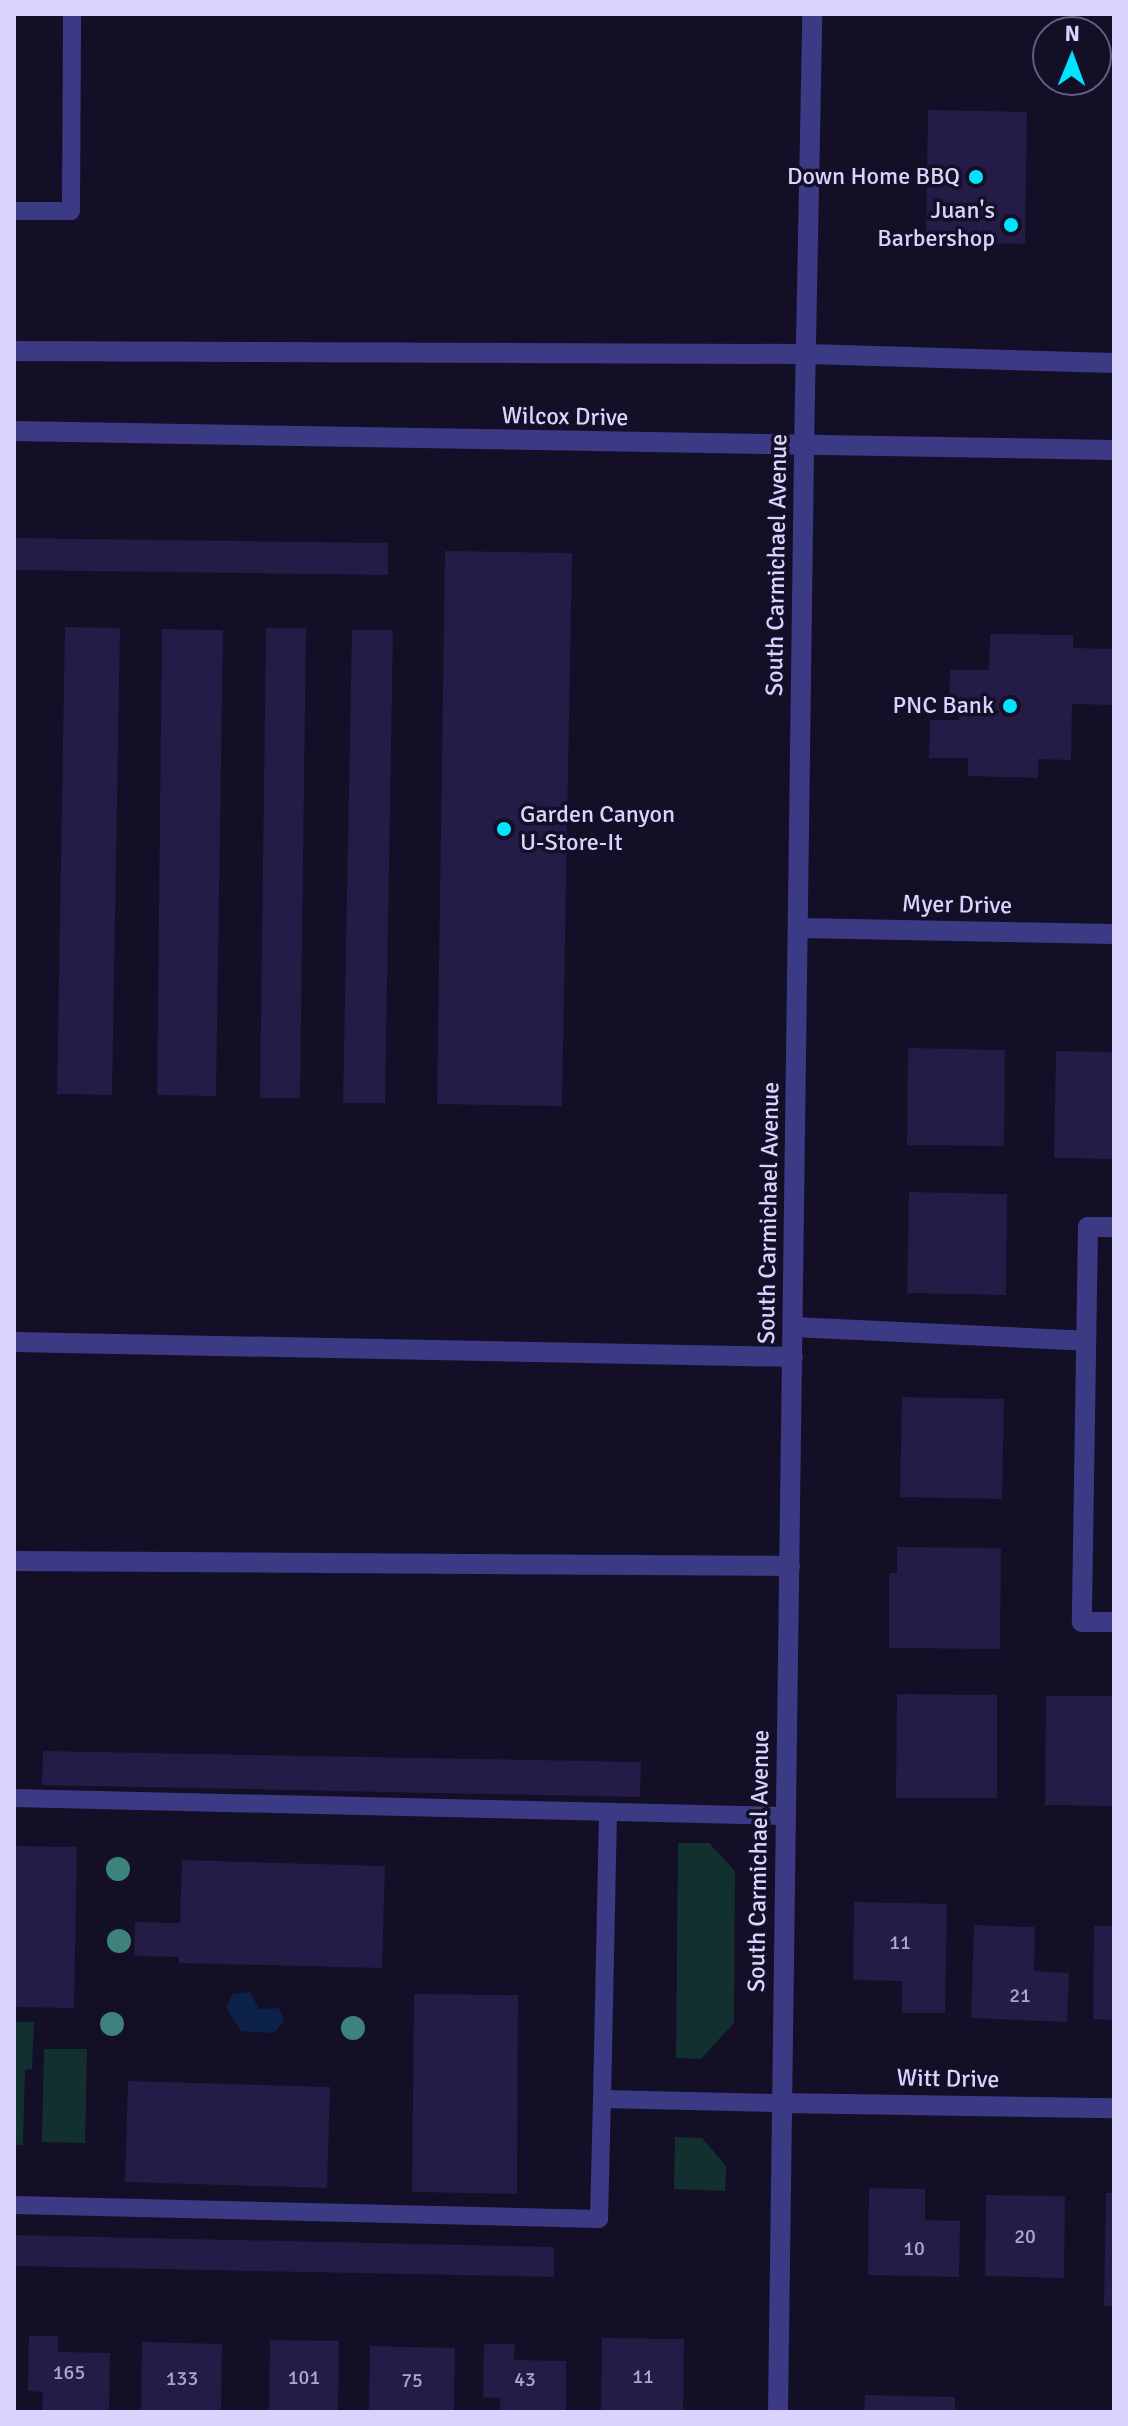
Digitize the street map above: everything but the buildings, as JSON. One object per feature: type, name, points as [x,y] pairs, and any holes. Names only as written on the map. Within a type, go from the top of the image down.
[{"type":"street","name":"South Carmichael Avenue","points":[[778,2412],[812,14]]},
{"type":"street","points":[[14,351],[807,354],[1114,363]]},
{"type":"street","name":"Wilcox Drive","points":[[14,431],[1114,450]]},
{"type":"street","name":"Myer Drive","points":[[799,928],[1114,934]]},
{"type":"street","points":[[1114,1227],[1088,1227],[1082,1622],[1114,1622]]},
{"type":"street","points":[[793,1327],[1086,1341]]},
{"type":"street","points":[[14,1342],[793,1357]]},
{"type":"street","points":[[14,1561],[790,1566]]},
{"type":"street","name":"Witt Drive","points":[[781,2103],[1114,2108]]},
{"type":"lane","points":[[14,211],[71,211],[72,14]]},
{"type":"lane","points":[[14,1798],[785,1816]]},
{"type":"lane","points":[[14,2205],[599,2219],[608,1812]]},
{"type":"lane","points":[[602,2099],[781,2103]]},
{"type":"green space","points":[[678,1843],[709,1843],[735,1871],[734,2023],[701,2059],[676,2058]]},
{"type":"green space","points":[[14,2022],[34,2022],[32,2069],[25,2070],[23,2145],[14,2145]]},
{"type":"green space","points":[[44,2049],[87,2049],[85,2143],[42,2142]]},
{"type":"green space","points":[[675,2137],[702,2138],[726,2166],[725,2191],[674,2189]]},
{"type":"water","points":[[250,1992],[259,2009],[279,2008],[284,2021],[274,2033],[241,2031],[226,2007],[233,1994]]},
{"type":"place","name":"Down Home BBQ","points":[[976,177]]},
{"type":"place","name":"Juan's Barbershop","points":[[1011,225]]},
{"type":"place","name":"PNC Bank","points":[[1010,706]]},
{"type":"place","name":"Garden Canyon U-Store-It","points":[[504,829]]}]
